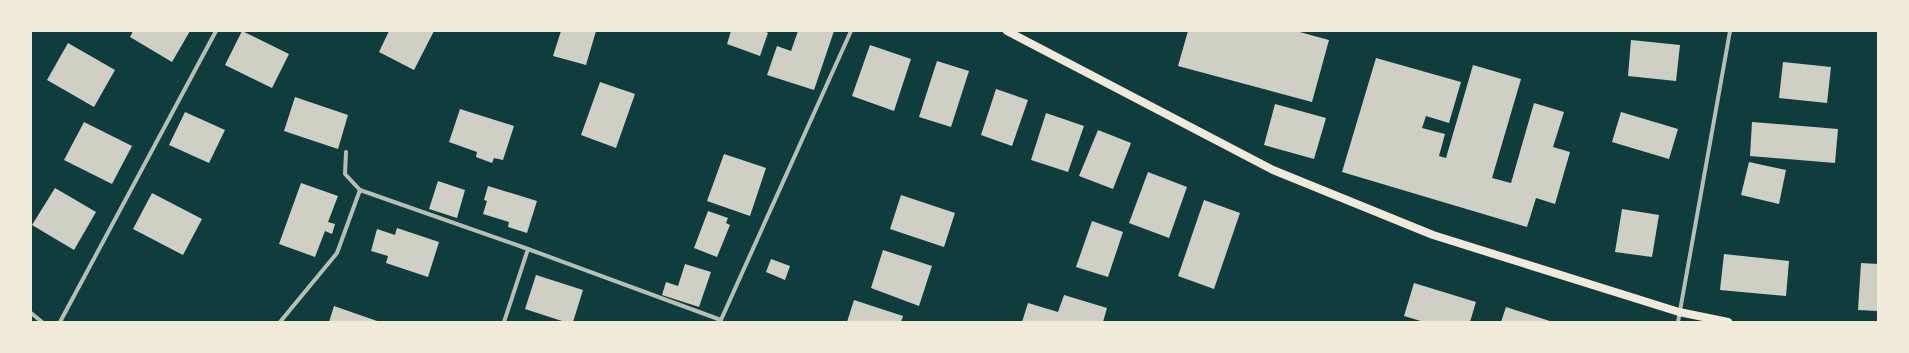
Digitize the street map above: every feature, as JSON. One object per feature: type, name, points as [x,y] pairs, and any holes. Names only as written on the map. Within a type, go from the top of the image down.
[{"type":"main road","points":[[1007,31],[1273,170],[1433,235],[1679,312],[1728,322]]},
{"type":"street","points":[[60,322],[216,31]]},
{"type":"street","points":[[346,152],[345,174],[360,190],[528,249],[721,321],[851,31]]},
{"type":"street","points":[[1678,322],[1730,31]]},
{"type":"street","points":[[280,322],[337,253],[360,190]]},
{"type":"street","points":[[504,322],[528,249]]},
{"type":"street","points":[[31,313],[42,322]]},
{"type":"building","points":[[133,31],[190,31],[172,62],[130,37]]},
{"type":"building","points":[[242,31],[289,54],[272,88],[225,65]]},
{"type":"building","points":[[389,31],[434,31],[414,70],[379,52]]},
{"type":"building","points":[[561,31],[596,31],[586,65],[553,56]]},
{"type":"building","points":[[731,31],[764,31],[768,33],[760,56],[727,44]]},
{"type":"building","points":[[798,31],[834,31],[814,90],[767,75],[777,46],[791,51]]},
{"type":"building","points":[[1188,31],[1296,31],[1329,40],[1312,102],[1178,66]]},
{"type":"building","points":[[1631,40],[1680,45],[1676,81],[1628,76]]},
{"type":"building","points":[[68,43],[115,70],[94,107],[47,80]]},
{"type":"building","points":[[870,45],[911,59],[894,111],[852,96]]},
{"type":"building","points":[[1376,58],[1461,82],[1449,123],[1426,116],[1422,128],[1445,134],[1439,156],[1446,158],[1473,65],[1521,79],[1492,178],[1511,183],[1534,103],[1564,112],[1553,147],[1570,152],[1555,204],[1536,198],[1527,227],[1342,172]]},
{"type":"building","points":[[937,61],[969,71],[951,127],[919,117]]},
{"type":"building","points":[[1783,62],[1831,67],[1827,103],[1779,98]]},
{"type":"building","points":[[600,82],[635,94],[616,148],[581,135]]},
{"type":"building","points":[[996,89],[1028,100],[1012,146],[981,135]]},
{"type":"building","points":[[295,97],[348,115],[338,149],[284,131]]},
{"type":"building","points":[[1275,104],[1326,118],[1314,159],[1264,145]]},
{"type":"building","points":[[460,109],[514,126],[503,160],[494,158],[492,163],[476,157],[477,152],[449,142]]},
{"type":"building","points":[[185,112],[225,130],[209,163],[169,145]]},
{"type":"building","points":[[1621,112],[1678,129],[1669,159],[1612,142]]},
{"type":"building","points":[[1046,113],[1084,126],[1068,172],[1031,160]]},
{"type":"building","points":[[84,122],[132,146],[112,184],[64,160]]},
{"type":"building","points":[[1752,122],[1838,129],[1835,163],[1750,156]]},
{"type":"building","points":[[1098,130],[1131,143],[1113,189],[1079,176]]},
{"type":"building","points":[[724,154],[766,168],[750,216],[707,201]]},
{"type":"building","points":[[1749,162],[1786,170],[1779,204],[1741,195]]},
{"type":"building","points":[[1148,172],[1187,187],[1169,238],[1129,223]]},
{"type":"building","points":[[438,181],[465,190],[457,218],[429,209]]},
{"type":"building","points":[[301,183],[338,196],[328,222],[335,224],[332,234],[325,231],[315,257],[279,244]]},
{"type":"building","points":[[488,186],[537,201],[527,233],[508,227],[509,222],[483,214],[487,201],[484,200]]},
{"type":"building","points":[[55,188],[96,212],[74,250],[32,225]]},
{"type":"building","points":[[152,193],[202,219],[183,255],[133,229]]},
{"type":"building","points":[[901,195],[955,213],[944,247],[890,229]]},
{"type":"building","points":[[1204,200],[1240,213],[1214,289],[1178,276]]},
{"type":"building","points":[[1622,209],[1659,215],[1652,257],[1615,252]]},
{"type":"building","points":[[708,211],[728,218],[726,223],[730,225],[717,257],[694,248]]},
{"type":"building","points":[[1092,221],[1123,232],[1108,277],[1076,267]]},
{"type":"building","points":[[397,228],[439,242],[428,277],[386,263],[388,256],[371,251],[377,229],[395,235]]},
{"type":"building","points":[[883,250],[932,266],[919,306],[871,288]]},
{"type":"building","points":[[1724,254],[1789,261],[1786,296],[1720,290]]},
{"type":"building","points":[[771,259],[790,266],[785,280],[766,272]]},
{"type":"building","points":[[1861,263],[1878,264],[1878,311],[1858,310]]},
{"type":"building","points":[[685,264],[711,272],[699,307],[662,295],[666,282],[678,286]]},
{"type":"building","points":[[536,275],[583,290],[573,322],[565,322],[525,309]]},
{"type":"building","points":[[1414,283],[1476,302],[1470,322],[1424,322],[1404,316]]},
{"type":"building","points":[[1064,295],[1107,308],[1103,322],[1022,322],[1028,303],[1058,312]]},
{"type":"building","points":[[854,300],[903,316],[901,322],[847,322]]},
{"type":"building","points":[[334,306],[380,322],[329,322]]},
{"type":"building","points":[[1506,307],[1553,322],[1501,322]]}]
